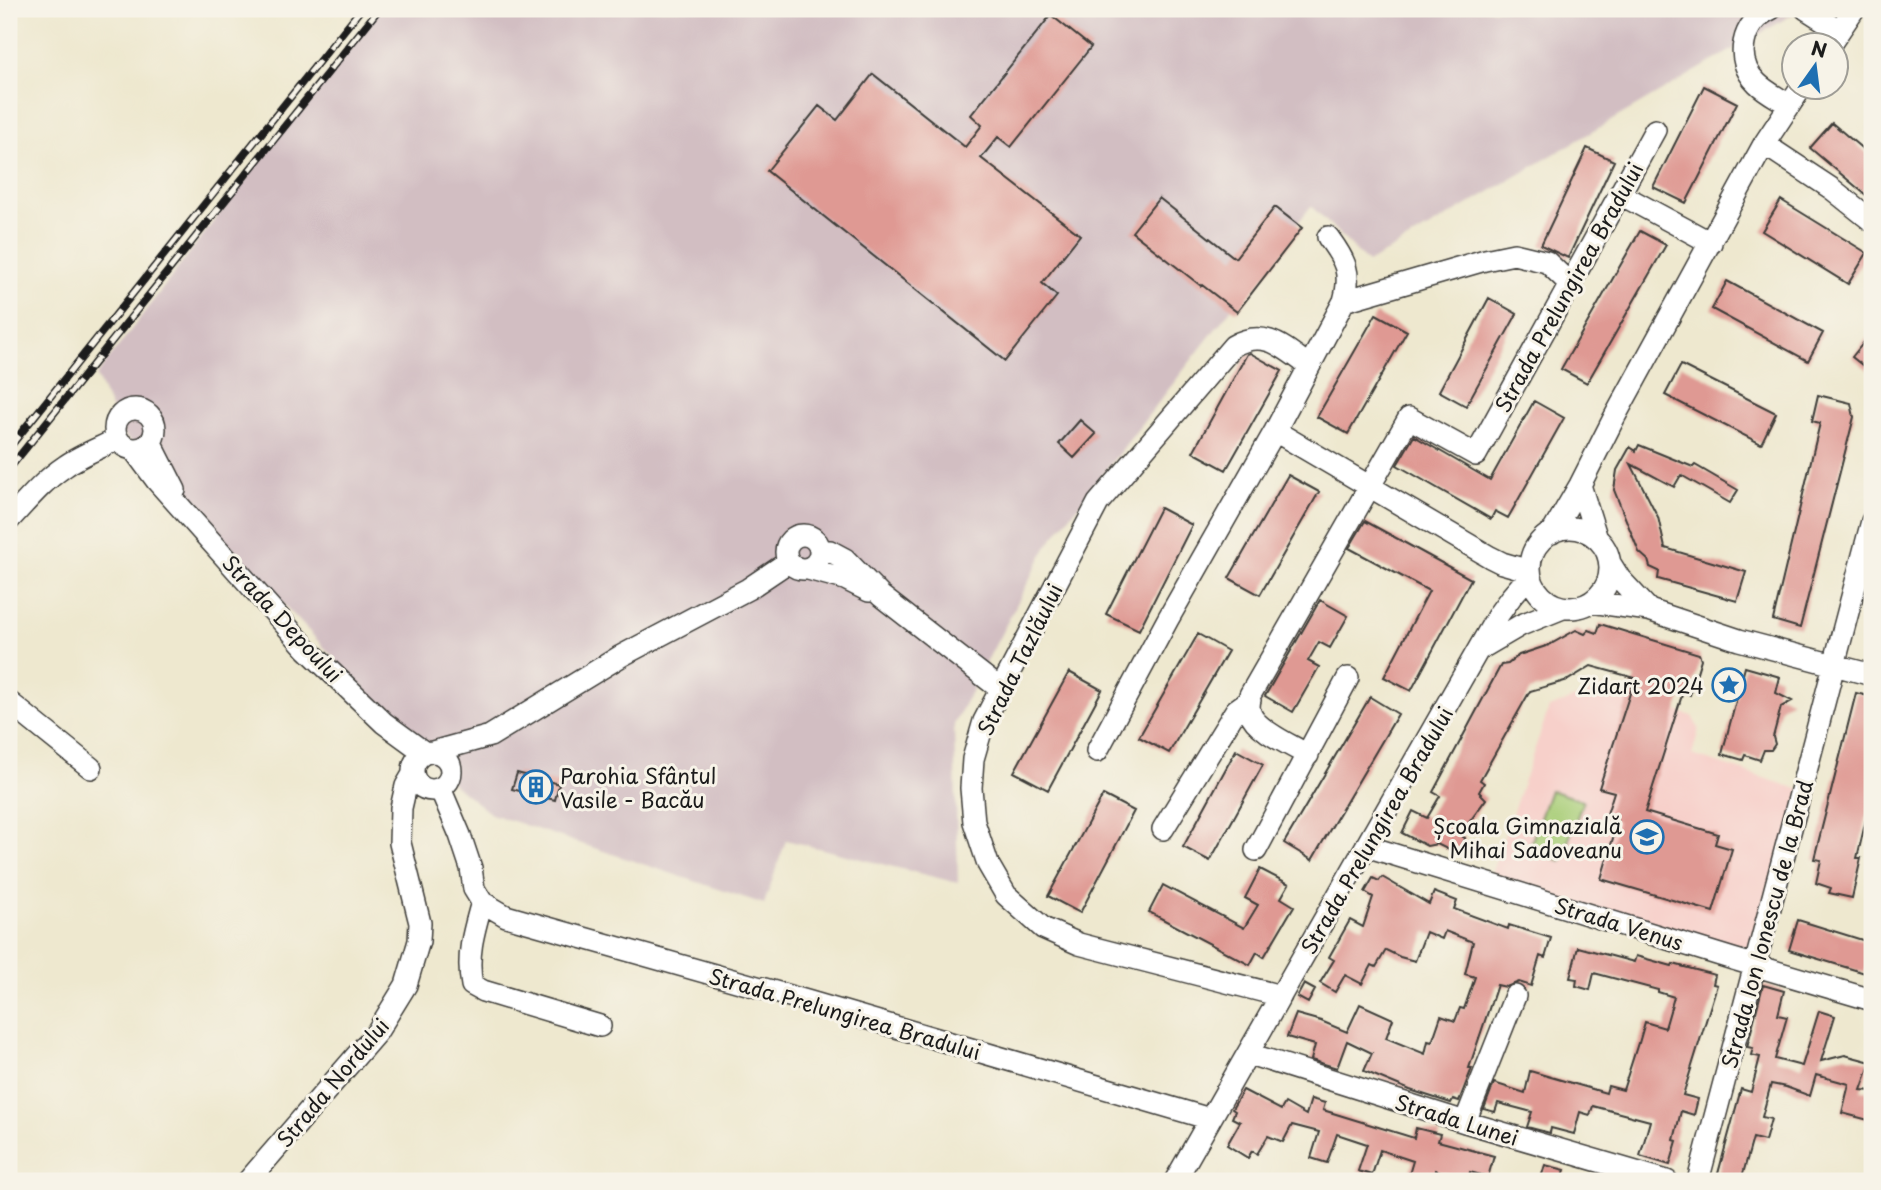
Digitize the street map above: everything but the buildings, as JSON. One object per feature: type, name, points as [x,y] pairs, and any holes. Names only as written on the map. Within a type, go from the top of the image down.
[{"type":"street","points":[[1771,9],[1751,15],[1743,46],[1744,60],[1749,73],[1758,83],[1789,106]]},
{"type":"street","points":[[1838,32],[1854,9]]},
{"type":"street","points":[[1811,10],[1829,32]]},
{"type":"street","points":[[1563,608],[1551,604],[1534,586],[1530,573],[1534,551],[1580,485],[1764,144],[1792,102]]},
{"type":"street","name":"Strada Prelungirea Bradului","points":[[1163,829],[1236,709],[1250,700],[1250,695],[1409,418],[1476,455],[1655,130]]},
{"type":"street","points":[[1764,144],[1832,189],[1872,221]]},
{"type":"street","points":[[1620,194],[1711,243]]},
{"type":"street","points":[[1097,751],[1168,619],[1275,431],[1346,294],[1348,272],[1343,258],[1328,237]]},
{"type":"street","points":[[1346,294],[1514,254],[1547,262],[1569,283]]},
{"type":"street","name":"Strada Tazlăului","points":[[1281,996],[1079,944],[1043,928],[1006,895],[988,864],[974,822],[971,788],[974,759],[984,721],[1098,503],[1233,346],[1245,339],[1258,337],[1282,346],[1309,366]]},
{"type":"street","points":[[1275,431],[1502,563],[1530,573]]},
{"type":"street","name":"Strada Depoului","points":[[9,520],[32,494],[61,468],[83,455],[100,436],[129,439],[157,481],[307,649],[384,723],[406,761],[428,771]]},
{"type":"street","points":[[1580,485],[1597,539],[1620,579],[1649,610]]},
{"type":"street","name":"Strada Ion Ionescu de la Brad","points":[[1698,1181],[1872,521]]},
{"type":"street","points":[[1478,549],[1526,548],[1563,529],[1587,532],[1597,539]]},
{"type":"street","points":[[600,1027],[483,992],[472,985],[469,971],[472,936],[482,902],[474,889],[471,868],[460,835],[428,771],[465,763],[490,736],[621,656],[748,589],[798,566],[818,562],[819,546],[813,538],[797,536],[788,544],[786,550],[798,566],[845,579],[881,596]]},
{"type":"street","points":[[820,551],[830,551],[845,559],[881,596],[999,688]]},
{"type":"street","points":[[1478,650],[1521,625],[1563,608],[1591,602],[1600,595],[1606,585],[1610,562]]},
{"type":"street","name":"Strada Prelungirea Bradului","points":[[1175,1181],[1498,615],[1530,573]]},
{"type":"street","points":[[1591,602],[1649,610],[1739,640],[1872,676]]},
{"type":"street","points":[[1256,850],[1348,678]]},
{"type":"street","points":[[1250,700],[1249,710],[1254,721],[1308,755]]},
{"type":"street","points":[[9,702],[91,768]]},
{"type":"street","name":"Strada Nordului","points":[[248,1181],[377,1032],[406,985],[421,923],[400,843],[401,808],[406,786],[428,771]]},
{"type":"street","name":"Strada Venus","points":[[1366,846],[1872,999]]},
{"type":"street","name":"Strada Prelungirea Bradului","points":[[482,902],[506,916],[1210,1119]]},
{"type":"street","points":[[1465,1122],[1515,996]]},
{"type":"street","name":"Strada Lunei","points":[[1249,1054],[1465,1122],[1667,1181]]},
{"type":"shaded area","points":[[379,9],[1802,9],[1368,263],[1311,206],[1047,546],[954,724],[958,883],[786,840],[764,904],[491,814],[452,783],[123,434],[96,376]]},
{"type":"shaded area","name":"Școala Gimnazială Mihai Sadoveanu","points":[[1604,687],[1692,716],[1699,729],[1692,755],[1801,790],[1755,965],[1488,883],[1549,708]]},
{"type":"green space","points":[[1550,790],[1583,801],[1561,861],[1529,849]]},
{"type":"railway","points":[[9,448],[361,9]]},
{"type":"railway","points":[[9,469],[379,9]]},
{"type":"place","name":"Zidart 2024","points":[[1729,685]]},
{"type":"place","name":"Parohia Sfântul Vasile - Bacău","points":[[536,787]]},
{"type":"place","name":"Școala Gimnazială Mihai Sadoveanu","points":[[1647,837]]}]
